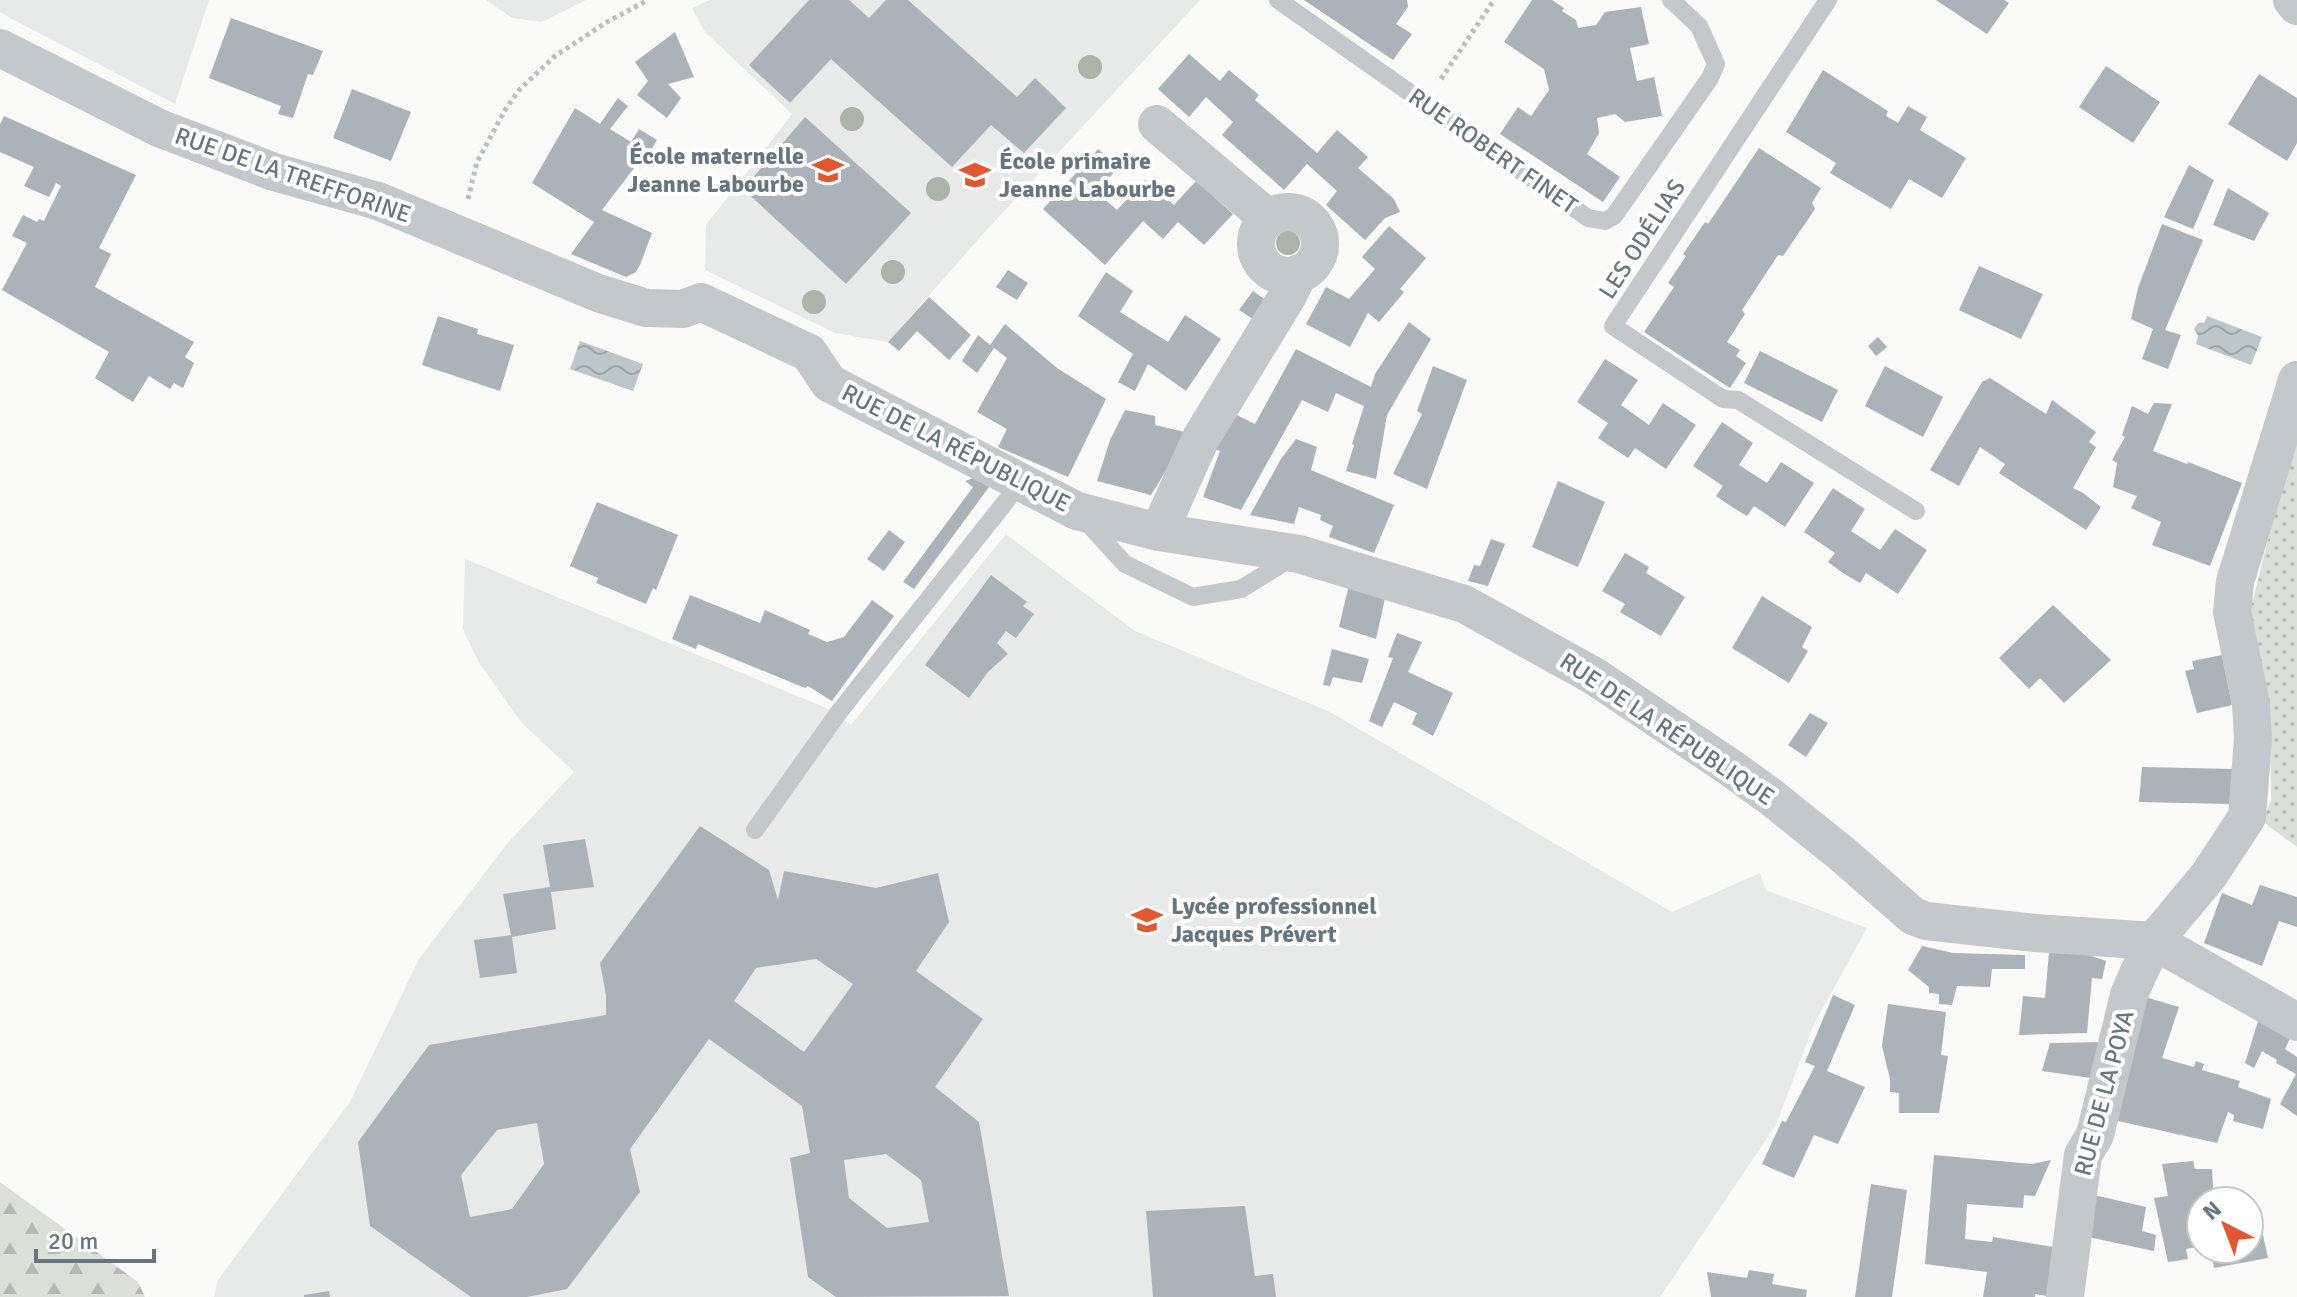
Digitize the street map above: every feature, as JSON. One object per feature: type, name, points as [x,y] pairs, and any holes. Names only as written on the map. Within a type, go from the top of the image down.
[{"type":"street","points":[[2292,0],[2297,6]]},
{"type":"street","name":"RUE DE LA TREFFORINE","points":[[0,48],[159,128],[274,172],[378,201],[458,235]]},
{"type":"street","points":[[1157,124],[1268,218],[1289,211],[1299,213],[1309,219],[1320,237],[1316,259],[1299,273],[1201,438],[1159,532]]},
{"type":"street","name":"RUE DE LA RÉPUBLIQUE","points":[[458,235],[598,293],[646,308],[683,309],[701,302],[809,353],[829,383],[1077,511],[1159,532],[1299,554],[1464,604],[1594,676],[1771,797],[1913,916],[1926,921],[2035,933],[2154,941]]},
{"type":"street","name":"RUE DE LA POYA","points":[[2065,1297],[2083,1155],[2095,1135],[2129,995],[2154,941],[2209,875],[2247,817],[2253,739],[2251,704],[2232,612],[2235,582],[2297,380]]},
{"type":"street","points":[[2154,941],[2297,1022]]},
{"type":"lane","name":"RUE ROBERT FINET","points":[[1278,0],[1588,218],[1605,221],[1614,216],[1710,78],[1716,64],[1699,26],[1671,0]]},
{"type":"lane","name":"LES ODÉLIAS","points":[[1828,0],[1613,326],[1723,399],[1738,400],[1916,511]]},
{"type":"lane","points":[[755,830],[839,712],[1022,481]]},
{"type":"lane","points":[[1077,511],[1125,564],[1193,597],[1241,589],[1299,554]]},
{"type":"path","points":[[458,235],[477,162],[520,89],[555,56],[648,0]]},
{"type":"path","points":[[1423,102],[1494,0]]},
{"type":"shaded area","points":[[0,0],[209,0],[175,104],[10,18],[0,12]]},
{"type":"shaded area","points":[[486,0],[586,0],[542,22],[512,18]]},
{"type":"shaded area","name":"École primaire Jeanne Labourbe","points":[[710,0],[1200,0],[982,235],[888,342],[835,333],[705,270],[706,225],[792,114],[705,32],[692,8]]},
{"type":"shaded area","name":"Lycée professionnel Jacques Prévert","points":[[1006,534],[1135,631],[1330,712],[1672,912],[1760,873],[1766,890],[1867,928],[1814,1024],[1776,1125],[1660,1297],[214,1297],[218,1280],[350,1102],[419,959],[506,845],[574,772],[521,722],[478,661],[463,629],[465,559],[824,707],[851,725]]},
{"type":"green space","points":[[2297,426],[2297,847],[2263,822],[2271,800],[2270,707],[2250,611]]},
{"type":"green space","points":[[0,1182],[138,1282],[145,1297],[0,1297]]},
{"type":"water","points":[[2207,316],[2262,337],[2251,365],[2196,344],[2198,336],[2194,329],[2198,323],[2204,323]]},
{"type":"water","points":[[580,341],[643,364],[633,391],[570,369]]},
{"type":"building","points":[[809,0],[849,0],[869,18],[886,0],[908,0],[1017,97],[1035,78],[1066,108],[1024,153],[991,125],[952,167],[831,59],[790,103],[749,65]]},
{"type":"building","points":[[1304,0],[1407,0],[1408,7],[1396,24],[1412,34],[1393,60]]},
{"type":"building","points":[[1532,0],[1552,0],[1576,20],[1578,28],[1596,25],[1605,12],[1641,7],[1649,44],[1630,48],[1637,81],[1654,77],[1662,116],[1625,122],[1615,114],[1597,118],[1599,133],[1587,154],[1620,177],[1603,202],[1500,134],[1518,107],[1531,116],[1549,90],[1544,69],[1504,42]]},
{"type":"building","points":[[1936,0],[2004,0],[2009,3],[1987,34]]},
{"type":"building","points":[[231,18],[323,51],[313,75],[308,74],[293,118],[278,114],[281,106],[209,78]]},
{"type":"building","points":[[675,32],[694,77],[668,84],[681,98],[667,118],[637,95],[648,81],[635,62]]},
{"type":"building","points":[[1189,54],[1220,81],[1229,70],[1259,95],[1255,100],[1317,153],[1337,130],[1368,157],[1358,168],[1394,199],[1400,212],[1385,218],[1365,240],[1326,205],[1337,191],[1307,164],[1284,190],[1222,135],[1233,122],[1206,97],[1189,117],[1158,89]]},
{"type":"building","points":[[2106,66],[2160,102],[2133,143],[2079,107]]},
{"type":"building","points":[[1823,70],[1888,111],[1886,116],[1898,123],[1908,106],[1927,117],[1920,130],[1966,158],[1942,198],[1909,179],[1891,209],[1830,173],[1836,163],[1786,132]]},
{"type":"building","points":[[2259,74],[2297,98],[2297,143],[2287,161],[2228,124]]},
{"type":"building","points":[[352,89],[411,112],[391,161],[333,138]]},
{"type":"building","points":[[618,98],[628,106],[610,129],[631,142],[639,129],[657,140],[647,157],[644,155],[602,210],[652,233],[636,272],[626,277],[571,254],[594,222],[532,183],[575,108],[600,124]]},
{"type":"building","points":[[4,116],[136,175],[99,248],[111,254],[95,287],[194,342],[185,357],[194,363],[183,388],[174,383],[170,389],[149,376],[133,402],[95,378],[109,352],[2,290],[27,243],[12,236],[23,215],[37,222],[39,219],[44,221],[61,186],[56,183],[49,197],[24,186],[34,167],[0,152],[0,124]]},
{"type":"building","points":[[805,117],[911,213],[846,284],[743,189]]},
{"type":"building","points":[[1759,148],[1821,188],[1812,203],[1815,209],[1783,256],[1778,255],[1742,310],[1745,314],[1727,342],[1740,350],[1736,356],[1746,363],[1730,388],[1644,332],[1674,287],[1668,283],[1686,256],[1683,254],[1705,222],[1708,224]]},
{"type":"building","points":[[1098,149],[1119,167],[1096,192],[1117,210],[1145,180],[1174,205],[1196,181],[1233,214],[1204,245],[1178,222],[1163,239],[1143,221],[1105,265],[1043,209]]},
{"type":"building","points":[[2189,165],[2214,180],[2193,229],[2164,217]]},
{"type":"building","points":[[2228,188],[2269,213],[2254,241],[2213,225]]},
{"type":"building","points":[[2162,224],[2203,240],[2165,330],[2181,335],[2168,369],[2142,359],[2153,329],[2131,319],[2138,288]]},
{"type":"building","points":[[1389,226],[1426,258],[1400,289],[1404,292],[1379,322],[1368,313],[1350,347],[1306,324],[1326,287],[1349,299],[1375,269],[1362,257]]},
{"type":"building","points":[[1979,266],[2043,294],[2021,339],[1959,310]]},
{"type":"building","points":[[1008,270],[1028,283],[1017,300],[996,287]]},
{"type":"building","points":[[1106,272],[1133,291],[1120,312],[1168,342],[1185,315],[1221,339],[1186,391],[1148,364],[1135,391],[1118,382],[1133,354],[1078,316]]},
{"type":"building","points":[[1253,291],[1267,301],[1253,319],[1239,310]]},
{"type":"building","points":[[929,297],[971,335],[949,360],[917,331],[899,351],[888,342]]},
{"type":"building","points":[[438,316],[478,329],[477,334],[514,345],[500,391],[422,365]]},
{"type":"building","points":[[1409,322],[1431,339],[1387,415],[1376,479],[1346,471],[1364,406],[1336,393],[1328,412],[1302,400],[1241,510],[1203,497],[1220,451],[1211,448],[1229,411],[1255,424],[1296,349],[1371,387],[1375,374]]},
{"type":"building","points":[[1005,324],[1057,368],[1106,399],[1068,477],[998,447],[1007,429],[977,412],[1007,358],[994,348],[977,373],[962,361],[978,335],[990,345]]},
{"type":"building","points":[[1878,337],[1887,347],[1876,356],[1868,346]]},
{"type":"building","points":[[1760,351],[1838,390],[1822,422],[1744,383]]},
{"type":"building","points":[[1605,359],[1638,380],[1621,405],[1649,425],[1663,403],[1696,425],[1666,469],[1635,448],[1628,458],[1598,438],[1608,423],[1577,402]]},
{"type":"building","points":[[1433,366],[1467,380],[1427,489],[1393,474],[1422,414],[1417,411]]},
{"type":"building","points":[[1885,366],[1943,397],[1923,437],[1865,406]]},
{"type":"building","points":[[1990,378],[2046,414],[2052,400],[2096,432],[2089,442],[2096,447],[2073,488],[2101,507],[2086,530],[1999,473],[2005,464],[1980,447],[1959,486],[1930,470],[1982,382]]},
{"type":"building","points":[[2154,403],[2172,404],[2153,451],[2242,483],[2210,566],[2152,545],[2161,522],[2131,508],[2137,496],[2113,487],[2117,463],[2112,460],[2125,437],[2122,435],[2132,406],[2148,414]]},
{"type":"building","points":[[1125,410],[1155,416],[1155,425],[1189,433],[1151,495],[1097,481],[1110,440]]},
{"type":"building","points":[[1722,422],[1753,443],[1739,465],[1767,483],[1781,462],[1814,483],[1785,527],[1754,506],[1747,516],[1732,507],[1716,496],[1723,486],[1693,466]]},
{"type":"building","points":[[1296,439],[1317,447],[1311,470],[1394,505],[1374,553],[1329,537],[1333,526],[1320,520],[1321,515],[1299,507],[1294,524],[1250,515],[1281,459]]},
{"type":"building","points":[[979,476],[992,483],[914,589],[903,582],[973,487],[965,481]]},
{"type":"building","points":[[1558,481],[1605,502],[1578,567],[1532,547]]},
{"type":"building","points":[[1833,488],[1865,509],[1851,531],[1880,550],[1895,529],[1927,550],[1898,594],[1866,573],[1860,583],[1843,573],[1828,562],[1835,553],[1804,532]]},
{"type":"building","points":[[597,502],[678,535],[656,590],[653,588],[646,604],[596,583],[598,578],[570,566]]},
{"type":"building","points":[[889,530],[905,542],[884,571],[867,559]]},
{"type":"building","points":[[1491,539],[1505,544],[1488,586],[1468,581],[1474,565],[1480,566]]},
{"type":"building","points":[[1625,553],[1649,567],[1646,573],[1685,597],[1661,636],[1620,612],[1625,604],[1602,591]]},
{"type":"building","points":[[991,575],[1027,602],[1023,606],[1034,614],[1016,638],[1006,631],[997,643],[1008,654],[988,672],[969,698],[925,665]]},
{"type":"building","points":[[1349,585],[1386,594],[1376,639],[1339,627]]},
{"type":"building","points":[[690,595],[760,623],[765,610],[810,630],[808,634],[827,642],[844,637],[872,600],[894,616],[832,701],[808,686],[805,688],[698,644],[696,649],[672,639]]},
{"type":"building","points":[[1762,596],[1812,627],[1802,647],[1808,651],[1789,683],[1732,648]]},
{"type":"building","points":[[2053,605],[2111,660],[2064,703],[2040,678],[2029,689],[1999,658]]},
{"type":"building","points":[[1397,633],[1422,642],[1408,672],[1453,693],[1433,736],[1412,724],[1417,713],[1394,702],[1382,727],[1369,721],[1393,658],[1388,657]]},
{"type":"building","points":[[1332,649],[1369,659],[1362,683],[1333,677],[1330,686],[1323,685]]},
{"type":"building","points":[[2222,655],[2232,705],[2197,713],[2185,671],[2194,669],[2192,661]]},
{"type":"building","points":[[1810,713],[1828,723],[1806,757],[1788,745]]},
{"type":"building","points":[[2142,767],[2234,769],[2231,804],[2139,802]]},
{"type":"building","points":[[700,826],[769,870],[778,900],[784,871],[876,888],[938,873],[949,922],[916,971],[983,1019],[935,1087],[979,1122],[1009,1296],[836,1297],[808,1277],[790,1158],[810,1153],[802,1106],[709,1039],[630,1149],[640,1192],[567,1289],[527,1297],[471,1297],[370,1226],[358,1142],[429,1045],[606,1015],[600,963]],"holes":[[[816,959],[853,984],[804,1052],[734,1001],[756,968]],[[537,1123],[544,1164],[512,1209],[470,1217],[461,1175],[497,1130]],[[886,1154],[921,1180],[929,1222],[887,1228],[849,1198],[844,1160]]]},
{"type":"building","points":[[585,839],[594,887],[551,892],[556,929],[512,937],[517,973],[480,978],[474,940],[511,935],[503,894],[550,887],[543,845]]},
{"type":"building","points":[[2260,885],[2297,897],[2297,927],[2279,921],[2262,966],[2204,943],[2222,893],[2252,905]]},
{"type":"building","points":[[1922,946],[1953,953],[2025,955],[2025,969],[1992,969],[1990,987],[1957,986],[1952,1005],[1939,1004],[1939,994],[1929,993],[1929,987],[1908,970]]},
{"type":"building","points":[[2049,952],[2089,955],[2106,961],[2102,979],[2092,978],[2087,1033],[2019,1035],[2023,996],[2045,998]]},
{"type":"building","points":[[1833,995],[1855,1005],[1827,1071],[1865,1087],[1838,1144],[1814,1135],[1794,1178],[1762,1164],[1782,1121],[1786,1122],[1815,1066],[1805,1062]]},
{"type":"building","points":[[2145,997],[2179,1007],[2162,1058],[2194,1067],[2196,1061],[2204,1064],[2202,1070],[2240,1081],[2238,1087],[2271,1099],[2263,1129],[2233,1121],[2234,1115],[2228,1112],[2217,1143],[2109,1119]]},
{"type":"building","points":[[1888,1004],[1946,1012],[1941,1055],[1948,1056],[1939,1113],[1899,1113],[1899,1093],[1890,1092],[1882,1046]]},
{"type":"building","points":[[2259,1018],[2291,1036],[2285,1049],[2297,1057],[2297,1116],[2280,1104],[2296,1074],[2262,1051],[2254,1068],[2245,1063]]},
{"type":"building","points":[[2105,1042],[2098,1079],[2042,1071],[2050,1043]]},
{"type":"building","points":[[1934,1155],[2032,1164],[2051,1160],[2035,1196],[2024,1195],[2023,1208],[1967,1204],[1965,1239],[1992,1242],[1993,1237],[2060,1248],[2047,1296],[1983,1297],[1987,1272],[1925,1264]]},
{"type":"building","points":[[2193,1161],[2195,1169],[2212,1169],[2213,1185],[2185,1185],[2185,1259],[2168,1262],[2154,1198],[2168,1196],[2162,1164]]},
{"type":"building","points":[[1871,1184],[1907,1190],[1892,1297],[1855,1297]]},
{"type":"building","points":[[2094,1195],[2146,1207],[2142,1231],[2156,1235],[2154,1251],[2088,1237]]},
{"type":"building","points":[[1245,1206],[1255,1276],[1273,1274],[1276,1297],[1153,1297],[1146,1211]]},
{"type":"building","points":[[1749,1270],[1774,1274],[1772,1284],[1807,1290],[1806,1297],[1711,1297],[1707,1272],[1747,1278]]},
{"type":"building","points":[[329,1291],[330,1297],[304,1297],[304,1295]]},
{"type":"place","name":"École maternelle Jeanne Labourbe","points":[[828,170]]},
{"type":"place","name":"École primaire Jeanne Labourbe","points":[[975,175]]},
{"type":"place","name":"Lycée professionnel Jacques Prévert","points":[[1147,920]]}]
